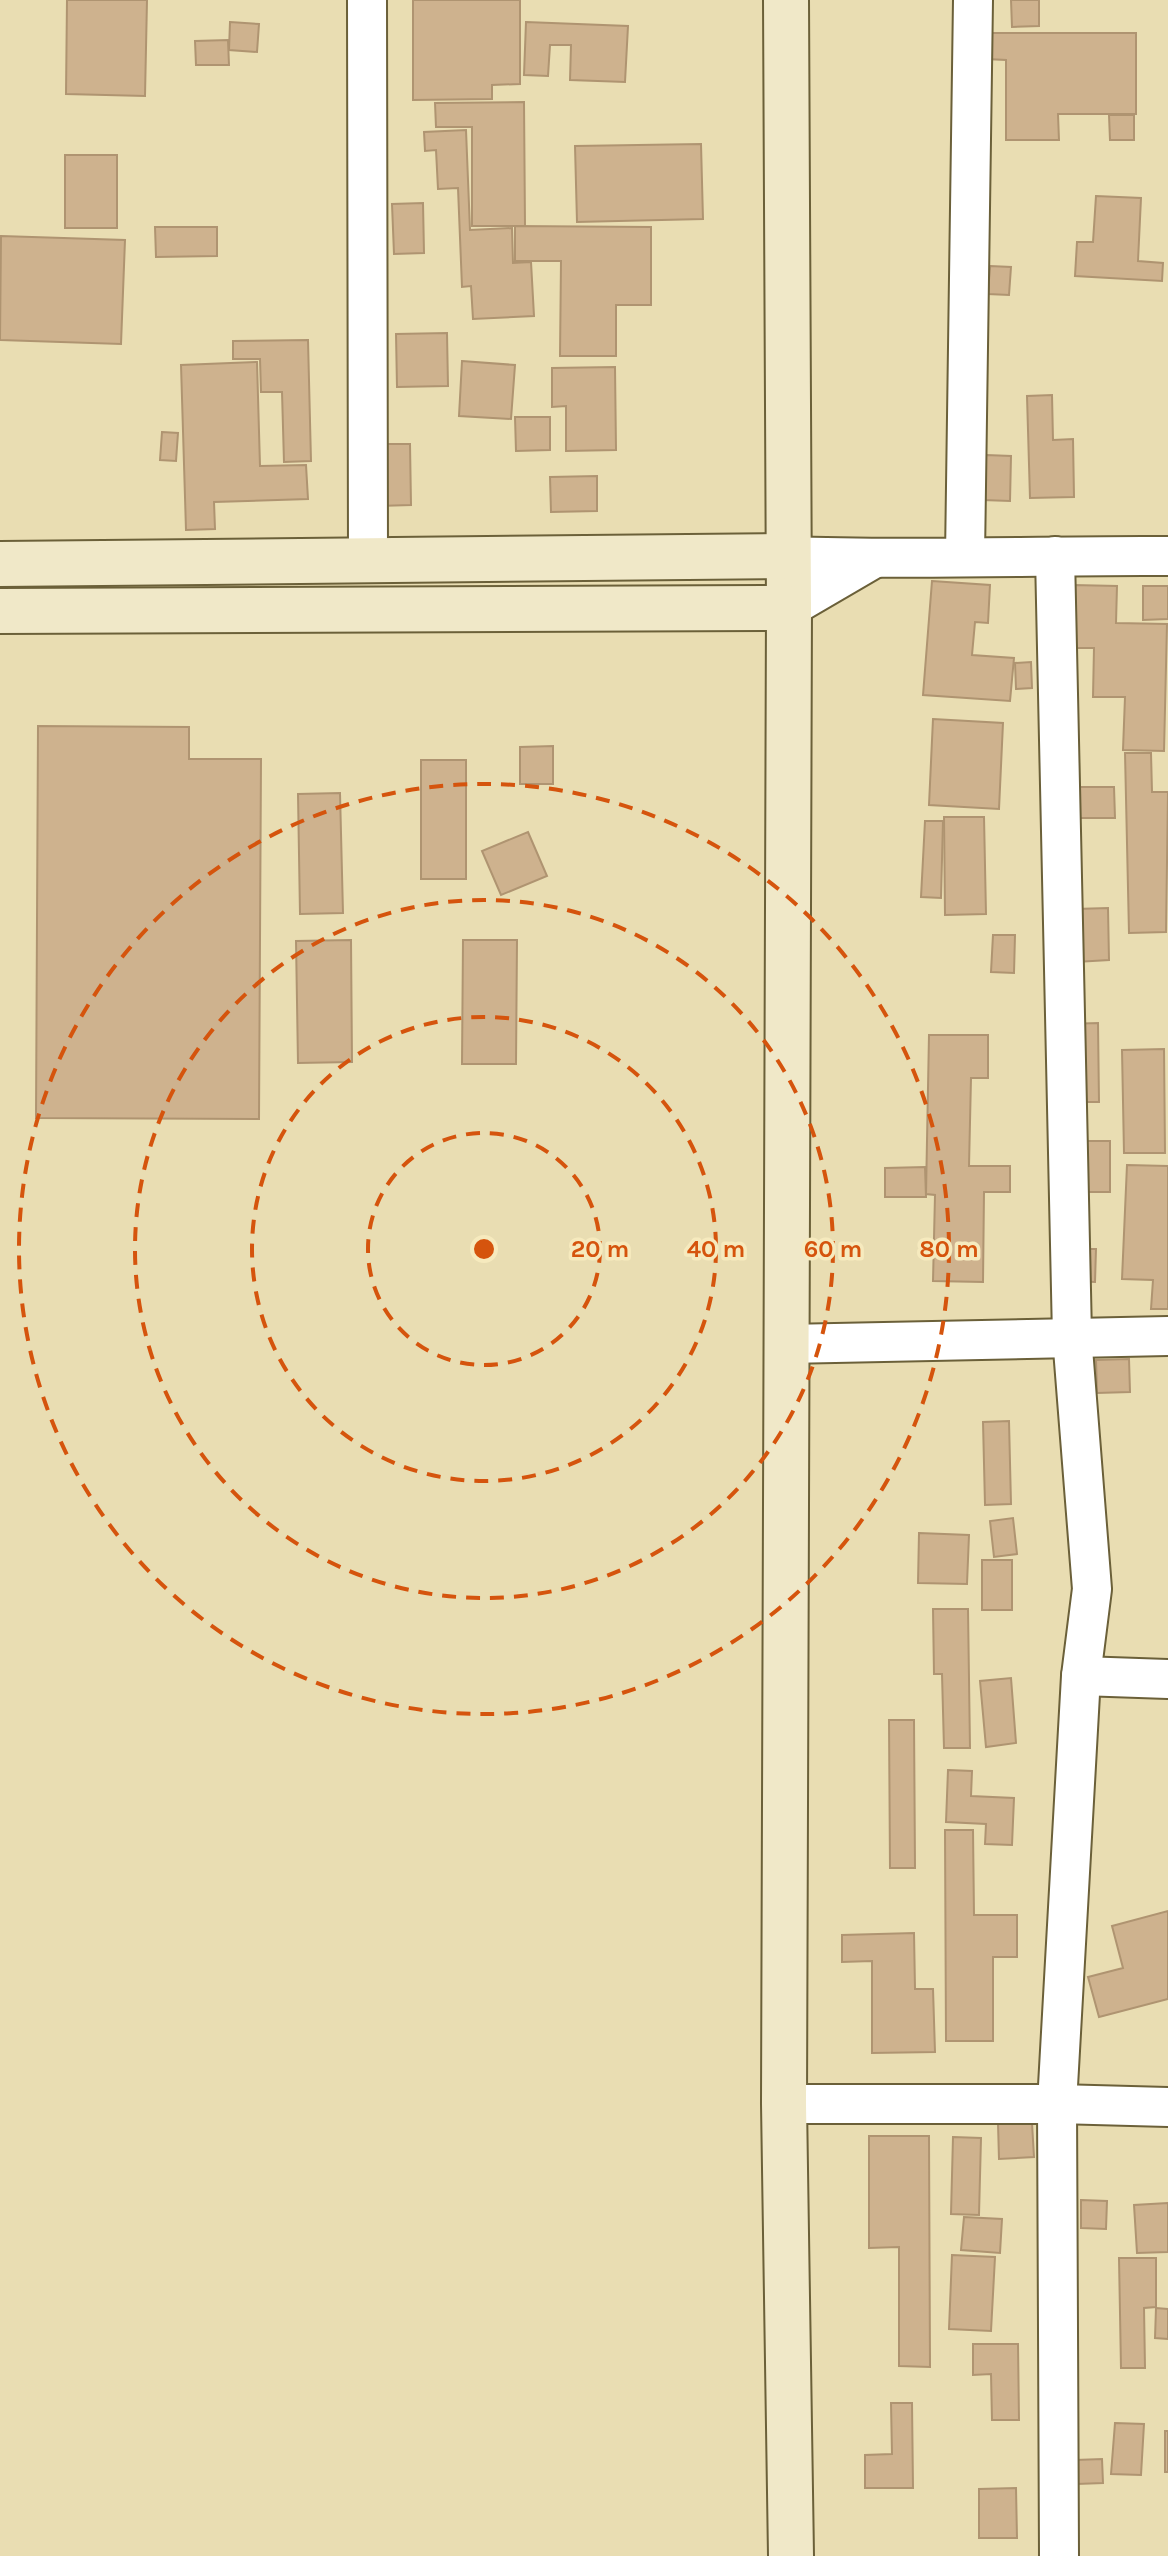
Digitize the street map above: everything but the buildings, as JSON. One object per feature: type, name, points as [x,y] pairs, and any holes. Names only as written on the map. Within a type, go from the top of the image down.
[{"type":"street","points":[[367,0],[368,559]]},
{"type":"street","points":[[786,0],[789,608],[784,2104],[791,2556]]},
{"type":"street","points":[[965,556],[973,0]]},
{"type":"street","points":[[0,564],[788,556],[873,559],[1168,556]]},
{"type":"street","points":[[1055,556],[1072,1336],[1092,1589],[1081,1676],[1057,2104],[1059,2556]]},
{"type":"street","points":[[0,611],[789,608],[873,559]]},
{"type":"street","points":[[786,1344],[1168,1336]]},
{"type":"street","points":[[1081,1676],[1168,1679]]},
{"type":"street","points":[[784,2104],[1168,2107]]}]
